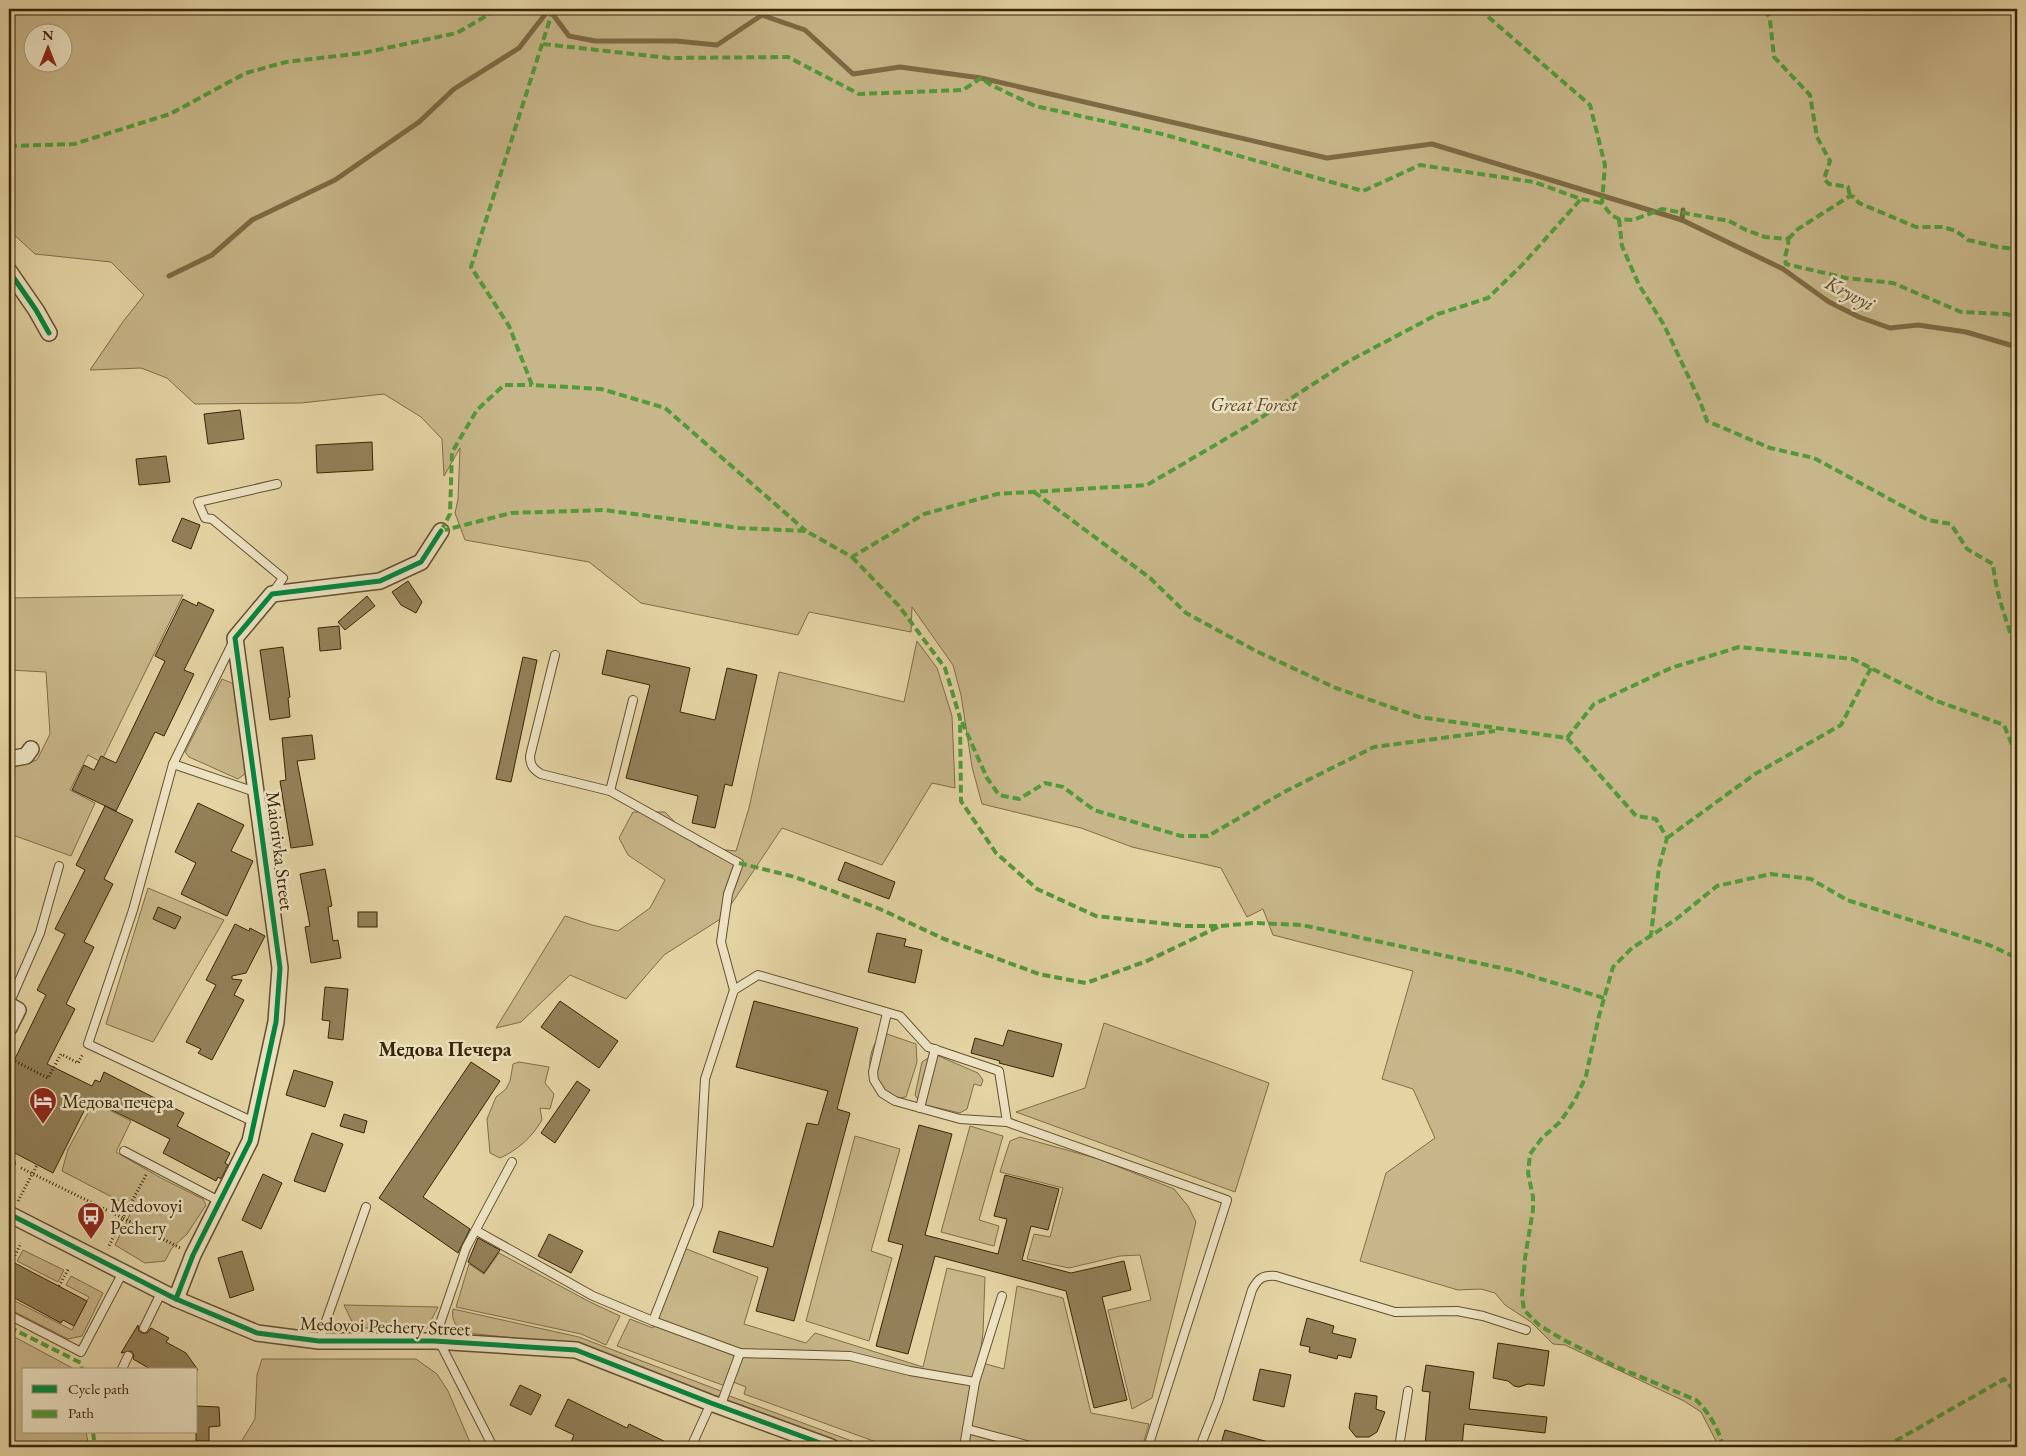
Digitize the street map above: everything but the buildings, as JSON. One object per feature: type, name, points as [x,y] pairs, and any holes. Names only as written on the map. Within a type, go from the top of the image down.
[{"type":"street","points":[[9,271],[49,332]]},
{"type":"street","points":[[236,638],[272,594],[380,581],[421,562],[441,531]]},
{"type":"street","name":"Maiorivka Street","points":[[176,1299],[193,1255],[250,1141],[276,1022],[280,968],[236,638]]},
{"type":"street","points":[[9,759],[26,756],[31,749]]},
{"type":"street","points":[[9,1028],[12,1006]]},
{"type":"street","name":"Medovoi Pechery Street","points":[[13,1208],[123,1272],[176,1299],[257,1333],[319,1341],[436,1341],[576,1350],[830,1447]]},
{"type":"lane","points":[[272,594],[283,578],[212,519],[204,518],[198,502],[277,484]]},
{"type":"lane","points":[[236,638],[173,764],[133,910],[88,1044],[254,1122]]},
{"type":"lane","points":[[555,655],[530,756],[530,764],[535,770],[541,774],[610,791],[738,863],[728,894],[721,942],[734,990],[705,1079],[698,1206],[653,1321]]},
{"type":"lane","points":[[610,791],[633,700]]},
{"type":"lane","points":[[173,764],[258,794]]},
{"type":"lane","points":[[12,1006],[40,933],[59,866]]},
{"type":"lane","points":[[734,990],[758,975],[900,1016],[928,1047],[999,1071],[1007,1122]]},
{"type":"lane","points":[[887,1013],[874,1064],[874,1080],[882,1093],[888,1098],[960,1119],[1007,1122],[1226,1200],[1148,1447]]},
{"type":"lane","points":[[920,1108],[934,1049]]},
{"type":"lane","points":[[124,1151],[221,1202]]},
{"type":"lane","points":[[436,1341],[466,1248],[477,1231],[512,1162]]},
{"type":"lane","points":[[319,1341],[366,1207]]},
{"type":"lane","points":[[477,1231],[593,1296],[653,1321],[740,1353],[850,1356],[910,1371],[975,1382]]},
{"type":"lane","points":[[9,1315],[81,1352],[123,1272]]},
{"type":"lane","points":[[1200,1447],[1218,1401],[1252,1290],[1256,1281],[1261,1277],[1268,1275],[1276,1276],[1395,1312],[1457,1311],[1483,1316],[1526,1330]]},
{"type":"lane","points":[[144,1328],[162,1291]]},
{"type":"lane","points":[[964,1447],[975,1382],[1002,1296]]},
{"type":"lane","name":"Medovoi Pechery Street","points":[[436,1341],[493,1447]]},
{"type":"lane","points":[[691,1447],[716,1405],[740,1353]]},
{"type":"lane","points":[[122,1368],[128,1356]]},
{"type":"lane","points":[[1399,1447],[1408,1391]]},
{"type":"lane","points":[[967,1429],[1034,1447]]},
{"type":"path","points":[[9,1058],[48,1078],[61,1054],[78,1063],[88,1044]]},
{"type":"path","points":[[10,1162],[193,1255]]},
{"type":"path","points":[[13,1208],[37,1165]]},
{"type":"path","points":[[108,1248],[151,1165]]},
{"type":"path","points":[[12,1262],[21,1244]]},
{"type":"path","points":[[59,1286],[69,1268]]},
{"type":"green space","name":"Great Forest","points":[[9,9],[2017,9],[2017,1447],[1717,1447],[1715,1439],[1701,1412],[1684,1401],[1565,1345],[1553,1344],[1531,1322],[1505,1305],[1495,1293],[1481,1289],[1458,1290],[1360,1261],[1386,1173],[1435,1138],[1413,1089],[1382,1079],[1413,971],[1273,935],[1263,909],[1247,917],[1221,868],[1132,847],[1081,828],[982,804],[972,767],[961,695],[953,665],[912,607],[911,632],[809,612],[798,635],[641,603],[589,562],[465,540],[455,513],[458,499],[460,448],[444,476],[442,439],[421,417],[384,394],[301,403],[195,404],[167,378],[141,368],[90,370],[144,295],[111,262],[35,254],[9,230]]},
{"type":"green space","points":[[183,595],[101,762],[88,755],[70,790],[95,803],[71,856],[10,834],[9,769],[37,760],[50,734],[46,672],[9,670],[9,598]]},
{"type":"green space","points":[[917,641],[937,668],[952,716],[955,788],[932,783],[882,865],[782,828],[722,918],[664,955],[626,999],[570,975],[521,1022],[496,1028],[565,916],[618,931],[650,908],[665,880],[628,855],[619,838],[633,812],[665,812],[699,847],[736,851],[749,808],[779,672],[904,702]]},
{"type":"green space","points":[[222,679],[234,684],[246,773],[238,779],[189,757],[185,752]]},
{"type":"green space","points":[[148,888],[224,920],[153,1042],[106,1024]]},
{"type":"green space","points":[[1104,1023],[1269,1083],[1235,1192],[1016,1112],[1085,1088]]},
{"type":"green space","points":[[887,1034],[916,1044],[917,1062],[906,1097],[893,1099],[879,1084],[871,1070],[871,1055],[874,1046],[879,1036]]},
{"type":"green space","points":[[934,1054],[978,1073],[983,1080],[981,1086],[974,1084],[967,1109],[960,1113],[921,1104],[915,1095],[922,1062]]},
{"type":"green space","points":[[519,1062],[549,1067],[545,1083],[554,1094],[550,1109],[540,1108],[542,1120],[534,1132],[519,1147],[500,1158],[490,1153],[487,1119],[496,1097],[506,1089],[510,1081],[513,1064]]},
{"type":"green space","points":[[94,1102],[131,1121],[116,1152],[203,1199],[206,1205],[187,1234],[172,1248],[165,1261],[145,1263],[115,1245],[133,1208],[62,1171],[68,1149]]},
{"type":"green space","points":[[970,1126],[1003,1136],[979,1220],[999,1226],[994,1246],[941,1232]]},
{"type":"green space","points":[[855,1136],[900,1149],[871,1251],[892,1258],[869,1341],[806,1321]]},
{"type":"green space","points":[[1020,1137],[1099,1159],[1174,1189],[1188,1206],[1196,1222],[1152,1398],[1132,1409],[1108,1310],[1151,1300],[1140,1255],[1120,1256],[1069,1268],[1027,1259],[1034,1234],[1050,1237],[1063,1188],[1000,1172],[1010,1141]]},
{"type":"green space","points":[[684,1248],[758,1277],[744,1324],[806,1343],[815,1333],[923,1367],[947,1268],[985,1277],[983,1333],[979,1362],[1004,1369],[1017,1286],[1063,1298],[1091,1413],[1149,1424],[1142,1447],[890,1447],[744,1394],[746,1387],[728,1380],[725,1386],[617,1346],[630,1319],[653,1328]]},
{"type":"green space","points":[[23,1250],[64,1270],[58,1282],[17,1261]]},
{"type":"green space","points":[[499,1253],[620,1316],[606,1345],[581,1334],[456,1307],[469,1264],[484,1274]]},
{"type":"green space","points":[[71,1276],[103,1293],[82,1336],[68,1339],[9,1309],[9,1298],[72,1330],[89,1297],[66,1285]]},
{"type":"green space","points":[[344,1305],[438,1307],[427,1328],[355,1328]]},
{"type":"green space","points":[[453,1309],[579,1337],[726,1393],[714,1398],[579,1345],[467,1333],[455,1324]]},
{"type":"green space","points":[[9,1334],[72,1368],[22,1368],[22,1434],[86,1434],[89,1447],[9,1447]]},
{"type":"green space","points":[[262,1359],[416,1359],[437,1374],[448,1391],[472,1447],[238,1447],[255,1419],[257,1375]]},
{"type":"green space","points":[[727,1395],[868,1447],[836,1447],[722,1406]]},
{"type":"waterway","name":"Kryvyi","points":[[512,9],[518,11],[551,12],[569,36],[595,41],[676,41],[717,45],[762,15],[805,30],[853,74],[900,67],[981,78],[1327,158],[1432,144],[1682,220],[1783,269],[1829,302],[1859,317],[1890,328],[1918,325],[1966,332],[2017,347]]},
{"type":"waterway","points":[[169,276],[212,255],[252,220],[335,180],[419,122],[454,89],[519,48],[547,12]]},
{"type":"waterway","points":[[1682,220],[1683,210]]},
{"type":"marked path","points":[[9,146],[74,144],[170,114],[246,73],[286,62],[363,53],[457,33],[498,9]]},
{"type":"marked path","points":[[550,9],[551,16],[471,267],[509,326],[532,385],[601,389],[665,408],[806,531]]},
{"type":"marked path","points":[[1479,9],[1590,105],[1605,165],[1602,203],[1611,215],[1619,219],[1633,220],[1662,209],[1729,221],[1765,237],[1788,239],[1785,257],[1786,264],[1846,278],[1893,283],[1961,312],[2006,314],[2017,317]]},
{"type":"marked path","points":[[1766,9],[1770,20],[1774,57],[1810,95],[1817,137],[1830,161],[1824,179],[1829,184],[1848,187],[1850,196]]},
{"type":"marked path","points":[[543,44],[669,58],[788,57],[859,94],[963,90],[981,78],[991,85],[1035,106],[1162,134],[1363,191],[1420,165],[1534,182],[1581,199],[1602,203]]},
{"type":"marked path","points":[[1788,239],[1798,229],[1850,196],[1854,197],[1859,203],[1916,227],[1943,227],[1956,231],[1968,240],[2017,249]]},
{"type":"marked path","points":[[441,531],[511,513],[604,510],[740,528],[806,531],[852,557],[924,514],[997,494],[1147,485],[1251,424],[1349,361],[1438,314],[1488,298],[1523,264],[1581,199]]},
{"type":"marked path","points":[[1619,219],[1622,246],[1639,285],[1664,325],[1700,401],[1707,421],[1770,448],[1814,458],[1928,520],[1951,524],[1967,549],[1993,564],[1999,597],[2017,652]]},
{"type":"marked path","points":[[441,531],[450,514],[452,452],[477,410],[504,385],[532,385]]},
{"type":"marked path","points":[[1034,492],[1150,578],[1186,613],[1256,651],[1336,688],[1419,717],[1567,738],[1594,704],[1671,668],[1739,647],[1853,659],[1934,700],[2004,725],[2017,757]]},
{"type":"marked path","points":[[852,557],[899,606],[945,668],[960,718],[961,801],[996,853],[1037,889],[1096,916],[1186,926],[1254,923],[1302,925],[1515,971],[1604,998]]},
{"type":"marked path","points":[[1667,838],[1755,774],[1841,725],[1871,668]]},
{"type":"marked path","points":[[2011,743],[2017,718]]},
{"type":"marked path","points":[[962,722],[987,778],[999,795],[1019,799],[1045,783],[1063,787],[1094,810],[1181,836],[1208,836],[1284,792],[1374,747],[1495,731]]},
{"type":"marked path","points":[[1567,738],[1636,816],[1656,819],[1667,838],[1659,867],[1651,935]]},
{"type":"marked path","points":[[739,863],[795,877],[880,909],[944,939],[1039,974],[1086,983],[1147,961],[1218,927]]},
{"type":"marked path","points":[[1723,1447],[1713,1422],[1696,1400],[1617,1367],[1562,1339],[1539,1325],[1524,1310],[1522,1296],[1525,1258],[1533,1210],[1533,1197],[1528,1173],[1530,1154],[1542,1138],[1560,1122],[1575,1100],[1586,1076],[1599,1016],[1613,967],[1632,948],[1675,920],[1717,886],[1771,874],[1811,879],[1847,900],[1989,945],[2017,958]]},
{"type":"marked path","points":[[9,1327],[81,1363],[82,1368]]},
{"type":"marked path","points":[[1885,1447],[2004,1379],[2017,1394]]},
{"type":"marked path","points":[[93,1434],[95,1447]]},
{"type":"cycle path","points":[[9,271],[36,310],[49,333]]},
{"type":"cycle path","points":[[176,1299],[193,1255],[250,1141],[276,1022],[280,968],[235,638],[272,594],[380,581],[421,562],[441,531]]},
{"type":"cycle path","points":[[9,1214],[176,1299],[257,1333],[319,1341],[434,1341],[576,1350],[711,1403],[831,1447]]},
{"type":"place","name":"Медова печера","points":[[43,1125]]},
{"type":"place","name":"Medovoyi Pechery","points":[[91,1240]]},
{"type":"district","name":"Медова Печера","points":[[445,1049]]}]
